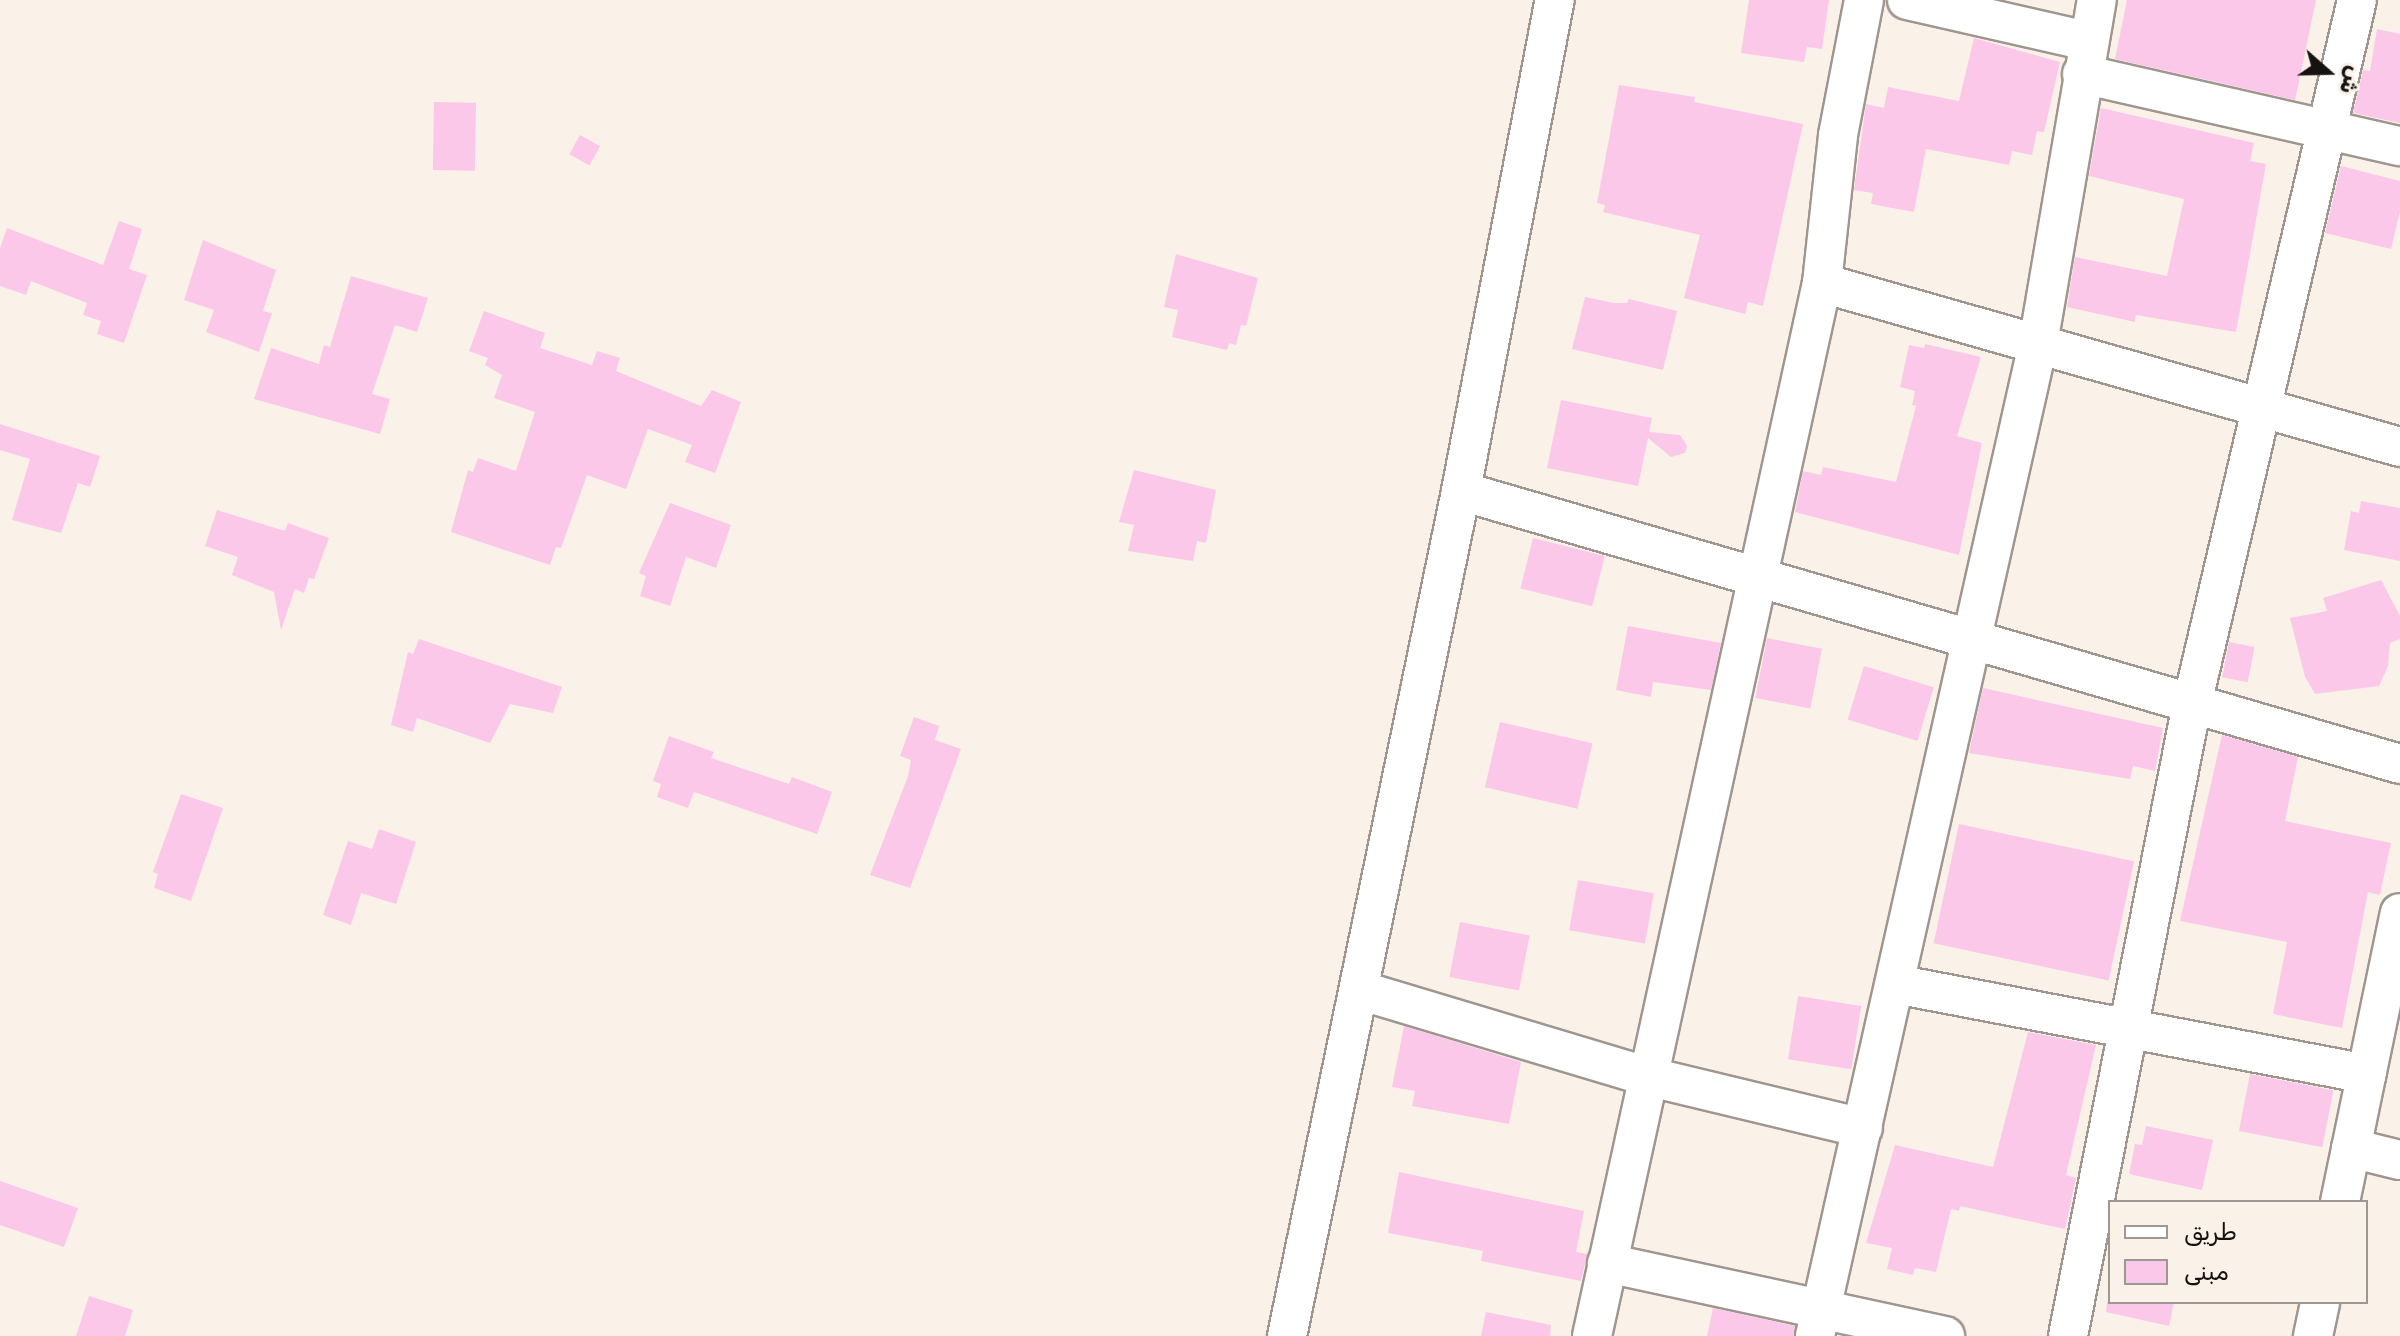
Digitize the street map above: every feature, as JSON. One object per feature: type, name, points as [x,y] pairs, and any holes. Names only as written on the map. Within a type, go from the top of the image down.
[{"type":"street","points":[[1287,1336],[1461,491],[1555,0]]},
{"type":"street","points":[[1592,1336],[1755,576],[1822,283],[1838,135],[1864,0]]},
{"type":"street","points":[[1907,0],[2323,128],[2400,146]]},
{"type":"street","points":[[1818,1323],[2038,344],[2097,0]]},
{"type":"street","points":[[2068,1336],[2192,704],[2263,408],[2323,128],[2357,0]]},
{"type":"street","points":[[1822,283],[2400,447]]},
{"type":"street","points":[[1461,491],[2400,764]]},
{"type":"street","points":[[2340,1200],[2400,913]]},
{"type":"street","points":[[1895,984],[2366,1074]]},
{"type":"street","points":[[1359,990],[1646,1076],[1863,1128]]},
{"type":"street","points":[[2351,1148],[2400,1160]]},
{"type":"street","points":[[1607,1263],[1818,1323],[1945,1336]]},
{"type":"street","points":[[2313,1336],[2320,1304]]},
{"type":"building","points":[[1749,0],[1829,0],[1822,49],[1807,47],[1804,62],[1741,53]]},
{"type":"building","points":[[2127,0],[2316,0],[2295,100],[2115,59]]},
{"type":"building","points":[[2377,29],[2400,34],[2400,123],[2353,113],[2363,70],[2370,71]]},
{"type":"building","points":[[1974,38],[2060,62],[2044,132],[2037,131],[2032,155],[2012,151],[2009,165],[1926,149],[1914,212],[1871,204],[1873,193],[1854,190],[1866,104],[1884,108],[1888,87],[1959,101]]},
{"type":"building","points":[[1619,85],[1695,97],[1694,102],[1803,124],[1763,306],[1748,302],[1745,314],[1684,298],[1700,235],[1603,212],[1605,205],[1597,203]]},
{"type":"building","points":[[434,102],[476,103],[475,171],[433,170]]},
{"type":"building","points":[[2101,108],[2254,143],[2250,161],[2266,164],[2236,332],[2136,315],[2135,322],[2067,307],[2075,257],[2167,276],[2184,199],[2089,176]]},
{"type":"building","points":[[580,135],[600,146],[589,165],[569,154]]},
{"type":"building","points":[[2341,166],[2400,181],[2400,212],[2391,249],[2325,233]]},
{"type":"building","points":[[119,221],[142,229],[129,269],[147,275],[124,343],[97,334],[101,321],[83,315],[87,303],[31,281],[26,295],[0,286],[0,248],[7,228],[103,265]]},
{"type":"building","points":[[203,240],[276,270],[263,311],[272,313],[259,352],[206,332],[214,310],[184,300]]},
{"type":"building","points":[[1176,254],[1258,278],[1246,326],[1241,325],[1236,345],[1229,343],[1227,350],[1172,337],[1178,310],[1164,307]]},
{"type":"building","points":[[351,276],[428,298],[417,332],[395,325],[372,394],[390,399],[380,434],[254,399],[271,348],[319,364],[324,345],[330,347]]},
{"type":"building","points":[[1585,297],[1614,303],[1627,303],[1629,299],[1677,311],[1663,370],[1572,349]]},
{"type":"building","points":[[484,311],[545,333],[540,348],[592,365],[597,351],[620,358],[616,371],[701,406],[712,390],[741,402],[715,473],[685,462],[692,445],[648,429],[626,489],[587,475],[561,548],[556,547],[550,565],[451,532],[468,470],[473,472],[478,458],[516,471],[535,412],[494,398],[502,375],[485,365],[488,358],[469,351]]},
{"type":"building","points":[[1925,344],[1981,357],[1957,436],[1982,443],[1959,555],[1795,512],[1803,471],[1821,475],[1823,467],[1896,482],[1916,406],[1912,405],[1915,391],[1900,387],[1909,345],[1924,348]]},
{"type":"building","points":[[1561,400],[1652,418],[1649,432],[1680,435],[1687,446],[1685,453],[1671,457],[1648,438],[1638,486],[1547,468]]},
{"type":"building","points":[[0,424],[100,456],[90,487],[78,483],[61,533],[12,520],[30,459],[0,450]]},
{"type":"building","points":[[1134,470],[1216,490],[1206,543],[1197,541],[1193,561],[1128,551],[1134,525],[1119,522]]},
{"type":"building","points":[[2361,501],[2400,508],[2400,561],[2344,550],[2351,511],[2359,513]]},
{"type":"building","points":[[670,503],[731,525],[716,568],[686,557],[670,606],[640,596],[646,576],[639,573]]},
{"type":"building","points":[[217,510],[285,531],[288,523],[329,538],[314,579],[309,578],[304,593],[295,589],[281,630],[274,592],[232,575],[238,557],[205,546]]},
{"type":"building","points":[[1533,538],[1605,556],[1592,606],[1520,588]]},
{"type":"building","points":[[2381,580],[2400,616],[2400,639],[2390,643],[2388,666],[2379,686],[2315,694],[2305,677],[2290,618],[2327,611],[2323,598]]},
{"type":"building","points":[[1628,626],[1721,643],[1711,690],[1653,682],[1651,697],[1616,690]]},
{"type":"building","points":[[1767,638],[1822,649],[1810,709],[1755,698]]},
{"type":"building","points":[[419,639],[562,687],[553,713],[510,704],[490,743],[417,718],[413,732],[391,725],[408,652],[413,654]]},
{"type":"building","points":[[2229,642],[2255,647],[2248,682],[2222,677]]},
{"type":"building","points":[[1864,666],[1934,687],[1917,741],[1848,720]]},
{"type":"building","points":[[1983,688],[2163,728],[2155,771],[2133,766],[2130,779],[1969,753]]},
{"type":"building","points":[[914,717],[939,726],[935,740],[961,749],[910,888],[870,875],[908,776],[911,760],[900,756]]},
{"type":"building","points":[[1500,722],[1593,743],[1577,809],[1485,787]]},
{"type":"building","points":[[2222,735],[2298,757],[2285,821],[2391,843],[2380,895],[2368,892],[2342,1028],[2273,1014],[2287,942],[2180,921]]},
{"type":"building","points":[[669,736],[714,752],[711,758],[789,784],[792,777],[832,792],[817,834],[694,792],[688,808],[657,797],[661,784],[653,781]]},
{"type":"building","points":[[181,794],[223,808],[191,901],[154,888],[158,874],[153,872]]},
{"type":"building","points":[[1959,824],[2134,861],[2109,981],[1934,943]]},
{"type":"building","points":[[379,829],[416,842],[396,904],[361,893],[351,925],[323,915],[348,841],[372,849]]},
{"type":"building","points":[[1578,880],[1654,893],[1645,944],[1569,930]]},
{"type":"building","points":[[1460,922],[1530,936],[1519,991],[1449,977]]},
{"type":"building","points":[[1798,996],[1861,1006],[1851,1069],[1788,1059]]},
{"type":"building","points":[[1404,1026],[1521,1062],[1509,1124],[1412,1106],[1415,1091],[1392,1087]]},
{"type":"building","points":[[2028,1032],[2096,1045],[2066,1175],[2076,1178],[2065,1229],[1960,1206],[1959,1211],[1951,1209],[1936,1272],[1915,1268],[1913,1275],[1887,1269],[1892,1248],[1866,1243],[1895,1145],[1993,1167]]},
{"type":"building","points":[[2250,1074],[2333,1090],[2322,1147],[2239,1131]]},
{"type":"building","points":[[2146,1126],[2213,1140],[2202,1190],[2129,1174],[2135,1144],[2142,1145]]},
{"type":"building","points":[[1399,1172],[1584,1211],[1576,1252],[1587,1254],[1581,1281],[1481,1261],[1483,1251],[1388,1233]]},
{"type":"building","points":[[0,1181],[78,1208],[64,1247],[0,1225]]},
{"type":"building","points":[[89,1296],[133,1310],[125,1336],[76,1336]]},
{"type":"building","points":[[2107,1302],[2174,1304],[2169,1326],[2106,1312]]},
{"type":"building","points":[[1713,1308],[1795,1326],[1794,1336],[1707,1336]]},
{"type":"building","points":[[1486,1312],[1551,1325],[1550,1336],[1481,1336]]}]
